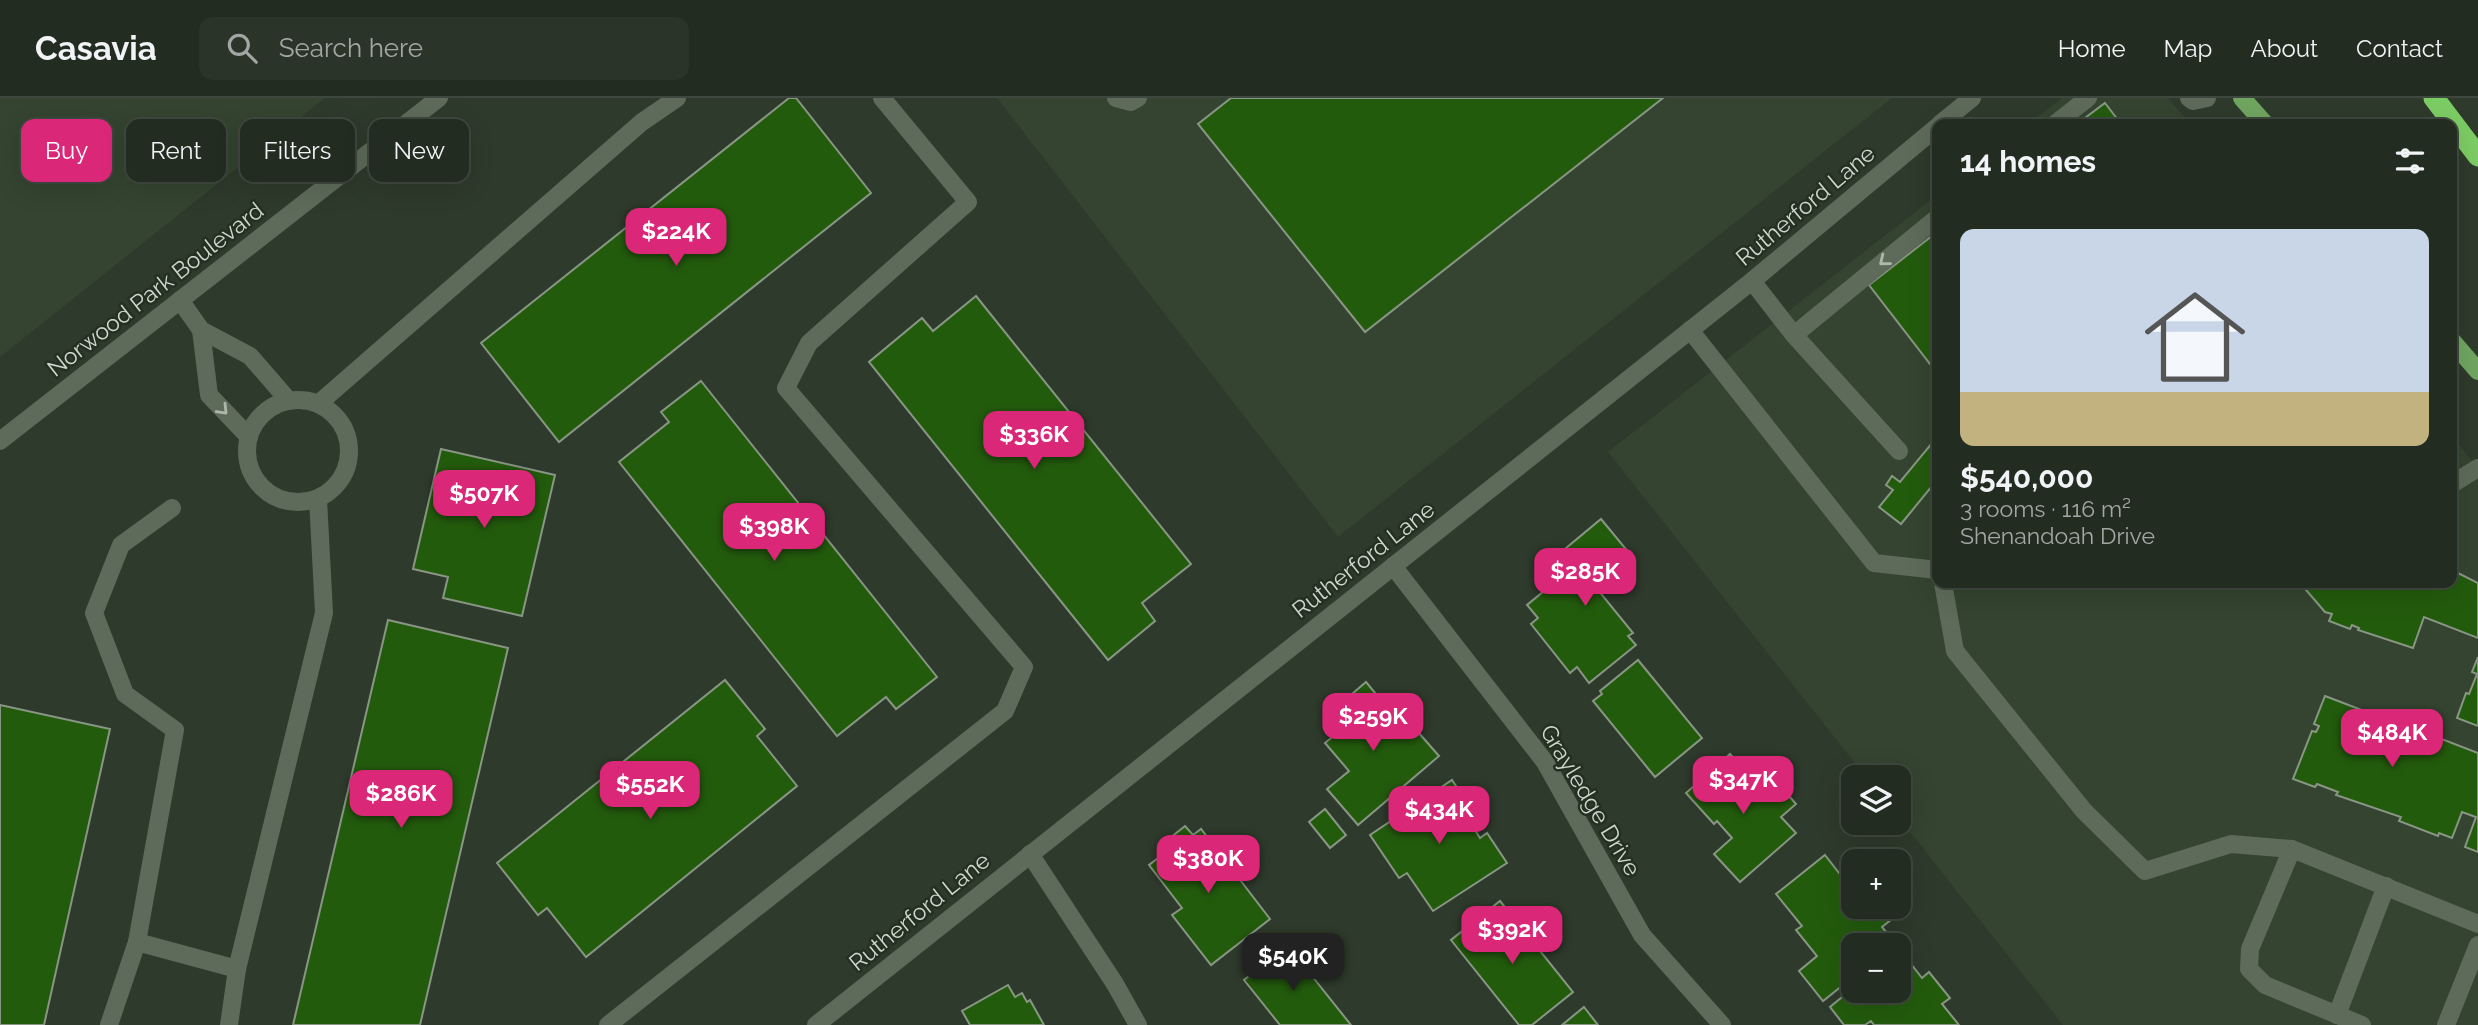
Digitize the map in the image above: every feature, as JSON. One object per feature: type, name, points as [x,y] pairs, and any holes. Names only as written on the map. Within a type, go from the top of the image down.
[{"type":"highway","points":[[2420,98],[2439,119]]},
{"type":"highway","points":[[2434,98],[2449,119]]},
{"type":"highway","points":[[2457,129],[2478,158]]},
{"type":"highway","points":[[2457,137],[2478,158]]},
{"type":"main road","points":[[2242,98],[2261,119]]},
{"type":"main road","points":[[2457,347],[2478,371]]},
{"type":"street","name":"Norwood Park Boulevard","points":[[0,441],[439,98]]},
{"type":"street","points":[[318,404],[642,122],[677,98]]},
{"type":"street","points":[[608,1025],[1005,711],[1024,667],[786,388],[809,343],[968,202],[882,98]]},
{"type":"street","points":[[1116,98],[1131,102],[1138,98]]},
{"type":"street","name":"Rutherford Lane","points":[[1947,119],[1972,98]]},
{"type":"street","points":[[2061,119],[2088,98]]},
{"type":"street","points":[[2189,98],[2193,101],[2207,98]]},
{"type":"street","name":"Rutherford Lane","points":[[816,1025],[1752,281],[1932,132]]},
{"type":"street","points":[[1794,335],[1932,222]]},
{"type":"street","points":[[1752,281],[1794,335],[1899,451]]},
{"type":"street","points":[[180,300],[201,330],[250,356],[289,401]]},
{"type":"street","points":[[201,330],[209,395],[249,437]]},
{"type":"street","points":[[1690,330],[1874,564],[1932,570]]},
{"type":"street","points":[[300,400],[318,404],[333,413],[344,427],[349,443],[349,461],[342,478],[332,491],[318,499],[302,503],[285,502],[258,484],[250,470],[247,453],[249,437],[268,410],[289,401],[300,400]]},
{"type":"street","points":[[2457,481],[2478,468]]},
{"type":"street","points":[[229,1025],[237,969],[324,613],[318,499]]},
{"type":"street","points":[[109,1025],[137,942],[175,730],[125,694],[94,613],[121,545],[172,508]]},
{"type":"street","name":"Grayledge Drive","points":[[1393,566],[1545,762],[1642,935],[1722,1025]]},
{"type":"street","points":[[1944,588],[1955,652],[2084,811],[2145,871],[2231,844],[2292,849],[2478,924]]},
{"type":"street","points":[[2292,849],[2250,949],[2249,968],[2265,985],[2362,1025]]},
{"type":"street","points":[[1030,854],[1115,984],[1138,1025]]},
{"type":"street","points":[[2337,1015],[2386,886]]},
{"type":"street","points":[[137,942],[237,969]]},
{"type":"street","points":[[2446,1025],[2478,945]]},
{"type":"shaded area","points":[[0,98],[325,98],[299,119],[240,119],[240,166],[226,177],[226,119],[126,119],[126,182],[220,182],[0,357]]},
{"type":"shaded area","points":[[997,98],[1892,98],[1338,537]]},
{"type":"shaded area","points":[[2062,98],[2168,98],[2186,119],[2035,119]]},
{"type":"shaded area","points":[[1932,199],[1932,588],[2457,588],[2457,442],[2478,468],[2478,1025],[2063,1025],[1911,833],[1911,765],[1856,765],[1608,452]]},
{"type":"building","points":[[789,98],[796,98],[871,193],[559,442],[481,343]]},
{"type":"building","points":[[1231,98],[1663,98],[1365,332],[1198,124]]},
{"type":"building","points":[[2105,103],[2117,119],[2084,119]]},
{"type":"building","points":[[1932,236],[1932,367],[1869,285]]},
{"type":"building","points":[[976,296],[1191,564],[1142,603],[1155,621],[1108,660],[869,362],[922,318],[933,331]]},
{"type":"building","points":[[701,381],[937,677],[896,709],[886,697],[837,736],[619,462],[669,422],[661,412]]},
{"type":"building","points":[[1932,443],[1932,486],[1901,524],[1879,507],[1893,490],[1886,485],[1892,476],[1900,482]]},
{"type":"building","points":[[441,449],[555,475],[522,616],[443,598],[448,577],[413,569]]},
{"type":"building","points":[[1601,519],[1630,554],[1593,584],[1633,633],[1628,636],[1636,645],[1589,683],[1577,667],[1570,673],[1531,624],[1538,618],[1527,605],[1577,564],[1565,549]]},
{"type":"building","points":[[2457,572],[2478,583],[2478,638],[2424,617],[2413,648],[2358,630],[2359,628],[2352,625],[2350,629],[2329,621],[2332,614],[2325,612],[2304,588],[2457,588]]},
{"type":"building","points":[[388,620],[508,648],[420,1025],[293,1025]]},
{"type":"building","points":[[2478,657],[2478,726],[2457,718],[2466,693],[2469,694],[2477,674],[2472,672]]},
{"type":"building","points":[[1638,660],[1702,738],[1655,777],[1593,701],[1602,694],[1600,691]]},
{"type":"building","points":[[725,680],[765,729],[757,736],[797,786],[586,957],[547,908],[538,915],[497,863]]},
{"type":"building","points":[[1366,682],[1405,729],[1411,724],[1439,756],[1358,825],[1327,789],[1349,771],[1325,743],[1337,733],[1324,718]]},
{"type":"building","points":[[2325,696],[2372,714],[2374,710],[2396,719],[2395,721],[2478,753],[2478,852],[2465,847],[2476,817],[2462,812],[2452,838],[2439,833],[2438,836],[2399,821],[2401,817],[2336,795],[2338,792],[2293,779],[2312,731],[2316,732],[2319,726],[2314,724]]},
{"type":"building","points":[[0,705],[110,729],[44,1025],[0,1025]]},
{"type":"building","points":[[1730,754],[1769,799],[1782,788],[1796,804],[1781,817],[1796,833],[1740,882],[1714,854],[1732,838],[1717,821],[1714,824],[1686,793]]},
{"type":"building","points":[[1452,780],[1482,825],[1475,830],[1480,838],[1487,833],[1507,863],[1433,911],[1407,873],[1399,878],[1370,835]]},
{"type":"building","points":[[1325,809],[1346,835],[1330,848],[1309,822]]},
{"type":"building","points":[[1185,826],[1193,835],[1201,829],[1270,919],[1211,965],[1172,915],[1182,908],[1149,865],[1175,845],[1170,838]]},
{"type":"building","points":[[1825,855],[1841,876],[1841,919],[1892,919],[1882,927],[1887,933],[1841,933],[1841,987],[1823,1001],[1799,971],[1817,956],[1796,930],[1802,926],[1776,894]]},
{"type":"building","points":[[1500,901],[1573,992],[1532,1025],[1519,1025],[1451,940]]},
{"type":"building","points":[[1288,946],[1351,1025],[1280,1025],[1244,980]]},
{"type":"building","points":[[1911,964],[1922,978],[1929,972],[1950,998],[1942,1004],[1959,1025],[1874,1025],[1871,1021],[1865,1025],[1844,1025],[1830,1007],[1841,998],[1841,1003],[1911,1003]]},
{"type":"building","points":[[1008,985],[1015,997],[1022,993],[1027,1002],[1030,1000],[1044,1025],[970,1025],[962,1011]]},
{"type":"building","points":[[1584,1007],[1598,1025],[1562,1025]]}]
